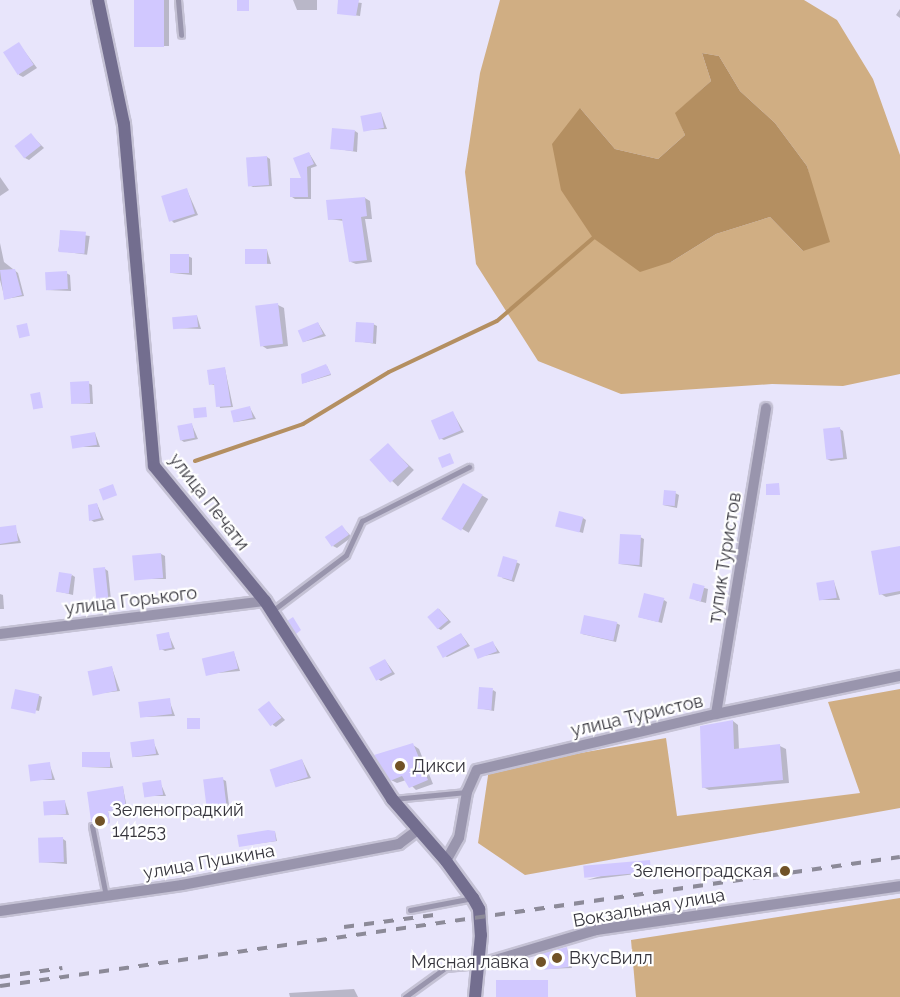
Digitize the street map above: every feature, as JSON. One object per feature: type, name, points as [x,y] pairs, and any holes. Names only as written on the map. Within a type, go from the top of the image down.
[{"type":"street","name":"улица Печати","points":[[98,0],[124,124],[154,466],[268,606],[392,799],[446,861],[473,898],[480,917],[478,965]]},
{"type":"street","name":"тупик Туристов","points":[[716,714],[766,408]]},
{"type":"street","name":"улица Горького","points":[[0,634],[268,606]]},
{"type":"street","name":"улица Туристов","points":[[446,861],[459,838],[467,792],[477,770],[716,714],[900,676]]},
{"type":"street","name":"улица Пушкина","points":[[0,911],[106,896],[399,844],[419,829]]},
{"type":"street","name":"Вокзальная улица","points":[[478,965],[596,930],[900,886]]},
{"type":"street","points":[[475,997],[478,965]]},
{"type":"lane","points":[[178,0],[181,36]]},
{"type":"lane","points":[[268,606],[346,555],[362,520],[469,467]]},
{"type":"lane","points":[[392,799],[467,792]]},
{"type":"lane","points":[[92,826],[106,896]]},
{"type":"lane","points":[[411,910],[473,898]]},
{"type":"lane","points":[[405,997],[445,968],[478,965]]},
{"type":"shaded area","points":[[500,0],[804,0],[837,20],[873,79],[900,155],[900,374],[843,386],[772,384],[621,394],[538,361],[476,264],[465,172],[480,73]],"holes":[[[702,53],[719,56],[740,91],[775,123],[807,166],[815,200],[803,251],[770,217],[716,234],[671,262],[580,108],[615,149],[658,159],[685,135],[676,113],[711,81]]]},
{"type":"shaded area","points":[[702,53],[719,56],[740,91],[775,123],[807,166],[830,242],[803,251],[770,217],[716,234],[671,262],[640,272],[593,238],[561,190],[552,144],[580,108],[615,149],[658,159],[685,135],[675,113],[711,81]]},
{"type":"shaded area","points":[[900,689],[900,808],[525,875],[478,843],[489,769],[666,738],[677,816],[860,793],[828,702]]},
{"type":"shaded area","points":[[900,898],[900,997],[636,997],[631,940]]},
{"type":"building","points":[[134,0],[164,0],[164,47],[134,47]]},
{"type":"building","points":[[237,0],[249,0],[249,11],[237,11]]},
{"type":"building","points":[[338,0],[359,0],[356,16],[337,14]]},
{"type":"building","points":[[19,42],[34,65],[18,75],[3,52]]},
{"type":"building","points":[[381,112],[384,128],[363,132],[360,116]]},
{"type":"building","points":[[332,128],[355,130],[353,151],[330,149]]},
{"type":"building","points":[[31,133],[41,146],[24,159],[14,146]]},
{"type":"building","points":[[309,152],[314,164],[307,167],[308,197],[290,197],[290,178],[301,178],[293,158]]},
{"type":"building","points":[[267,156],[269,185],[248,186],[246,157]]},
{"type":"building","points":[[187,188],[195,214],[169,222],[161,196]]},
{"type":"building","points":[[365,197],[367,216],[361,217],[367,260],[349,262],[342,219],[328,220],[326,200]]},
{"type":"building","points":[[60,230],[86,232],[84,254],[58,252]]},
{"type":"building","points":[[245,249],[267,249],[267,264],[245,264]]},
{"type":"building","points":[[170,254],[189,254],[189,273],[170,273]]},
{"type":"building","points":[[15,269],[22,295],[4,300],[0,270]]},
{"type":"building","points":[[67,271],[68,289],[46,290],[45,272]]},
{"type":"building","points":[[278,303],[283,344],[260,346],[255,306]]},
{"type":"building","points":[[197,315],[198,327],[173,329],[172,317]]},
{"type":"building","points":[[318,322],[323,334],[303,343],[298,331]]},
{"type":"building","points":[[356,322],[374,323],[373,343],[355,342]]},
{"type":"building","points":[[27,323],[30,336],[19,338],[16,325]]},
{"type":"building","points":[[326,364],[331,374],[302,384],[301,374]]},
{"type":"building","points":[[225,367],[231,406],[216,407],[214,384],[209,385],[207,370]]},
{"type":"building","points":[[89,381],[90,403],[71,404],[70,382]]},
{"type":"building","points":[[40,392],[43,408],[33,410],[30,394]]},
{"type":"building","points":[[250,406],[253,418],[233,422],[231,411]]},
{"type":"building","points":[[206,407],[207,417],[194,418],[193,408]]},
{"type":"building","points":[[453,411],[461,430],[439,440],[431,420]]},
{"type":"building","points":[[192,423],[195,438],[180,441],[177,426]]},
{"type":"building","points":[[840,427],[843,458],[826,460],[823,429]]},
{"type":"building","points":[[95,432],[97,445],[72,449],[70,436]]},
{"type":"building","points":[[388,443],[409,466],[390,483],[369,460]]},
{"type":"building","points":[[450,453],[454,463],[442,468],[438,458]]},
{"type":"building","points":[[463,483],[483,495],[461,531],[441,519]]},
{"type":"building","points":[[779,483],[780,495],[766,495],[766,484]]},
{"type":"building","points":[[113,484],[117,495],[103,500],[99,489]]},
{"type":"building","points":[[664,490],[676,491],[675,506],[663,505]]},
{"type":"building","points":[[97,503],[101,518],[89,521],[88,505]]},
{"type":"building","points":[[559,511],[583,517],[579,533],[555,527]]},
{"type":"building","points":[[16,525],[18,541],[0,544],[0,527]]},
{"type":"building","points":[[342,525],[349,535],[332,547],[325,537]]},
{"type":"building","points":[[620,534],[641,535],[639,565],[618,564]]},
{"type":"building","points":[[900,546],[900,591],[879,595],[871,551]]},
{"type":"building","points":[[161,553],[163,578],[134,580],[132,556]]},
{"type":"building","points":[[503,556],[517,560],[512,580],[497,576]]},
{"type":"building","points":[[105,567],[108,598],[96,599],[93,568]]},
{"type":"building","points":[[59,572],[72,574],[69,594],[56,592]]},
{"type":"building","points":[[834,580],[837,598],[819,601],[816,583]]},
{"type":"building","points":[[693,583],[705,586],[701,601],[689,599]]},
{"type":"building","points":[[644,593],[664,598],[658,622],[638,617]]},
{"type":"building","points":[[438,608],[448,620],[438,629],[427,617]]},
{"type":"building","points":[[584,615],[617,622],[613,641],[580,634]]},
{"type":"building","points":[[293,617],[301,630],[296,634],[287,621]]},
{"type":"building","points":[[169,632],[172,648],[159,650],[156,634]]},
{"type":"building","points":[[461,633],[467,644],[443,658],[437,647]]},
{"type":"building","points":[[493,641],[497,651],[478,659],[474,649]]},
{"type":"building","points":[[234,651],[238,669],[206,676],[202,658]]},
{"type":"building","points":[[385,659],[392,672],[376,681],[369,667]]},
{"type":"building","points":[[112,666],[117,690],[93,696],[88,671]]},
{"type":"building","points":[[479,687],[493,688],[491,710],[477,709]]},
{"type":"building","points":[[15,689],[39,694],[35,714],[11,709]]},
{"type":"building","points":[[170,698],[172,714],[140,718],[138,702]]},
{"type":"building","points":[[269,701],[282,718],[270,726],[258,709]]},
{"type":"building","points":[[187,718],[200,718],[200,729],[187,729]]},
{"type":"building","points":[[733,720],[734,749],[780,744],[783,780],[702,788],[700,726]]},
{"type":"building","points":[[154,739],[156,754],[132,757],[130,742]]},
{"type":"building","name":"Дикси","points":[[413,743],[428,780],[409,788],[402,776],[390,781],[374,755]]},
{"type":"building","points":[[82,752],[110,752],[110,767],[82,767]]},
{"type":"building","points":[[302,759],[308,777],[276,788],[270,770]]},
{"type":"building","points":[[50,762],[52,779],[30,782],[28,765]]},
{"type":"building","points":[[223,777],[227,812],[207,814],[203,779]]},
{"type":"building","points":[[161,780],[163,795],[144,797],[142,783]]},
{"type":"building","points":[[123,786],[126,808],[108,811],[110,823],[97,825],[91,821],[87,792]]},
{"type":"building","points":[[65,800],[66,814],[44,816],[43,802]]},
{"type":"building","points":[[275,831],[276,841],[239,847],[237,835]]},
{"type":"building","points":[[63,837],[64,862],[39,863],[38,838]]},
{"type":"building","points":[[650,860],[651,872],[584,878],[583,866]]},
{"type":"building","points":[[567,947],[569,967],[542,970],[540,954]]},
{"type":"building","points":[[496,980],[548,980],[548,997],[496,997]]},
{"type":"waterway","points":[[195,461],[303,424],[389,372],[497,321],[593,238]]},
{"type":"railway","points":[[0,986],[900,857]]},
{"type":"railway","points":[[344,927],[434,915]]},
{"type":"railway","points":[[0,977],[62,968]]},
{"type":"place","name":"Дикси","points":[[400,766]]},
{"type":"place","name":"Зеленоградкий 141253","points":[[100,821]]},
{"type":"place","name":"Зеленоградская","points":[[785,871]]},
{"type":"place","name":"ВкусВилл","points":[[557,958]]},
{"type":"place","name":"Мясная лавка","points":[[541,962]]}]
